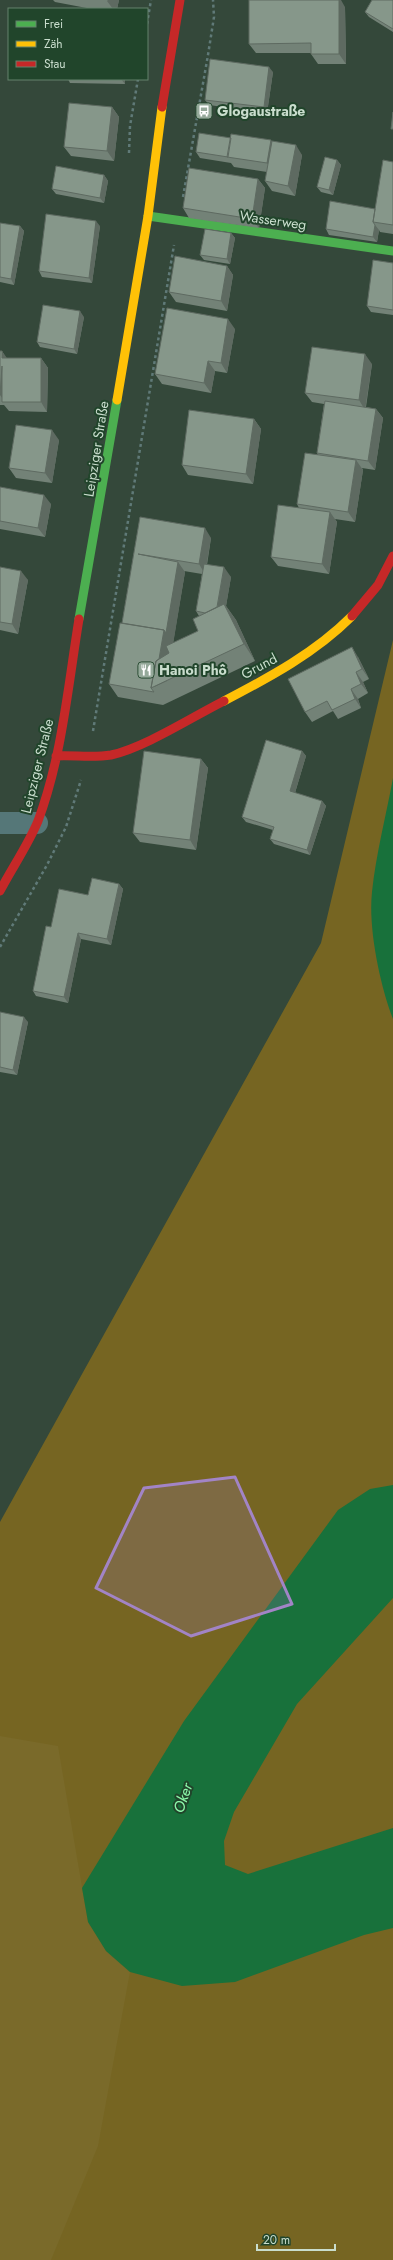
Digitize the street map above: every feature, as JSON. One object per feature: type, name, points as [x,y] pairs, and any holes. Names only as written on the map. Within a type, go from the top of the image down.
[{"type":"street","name":"Leipziger Straße","points":[[0,891],[37,823],[48,790],[56,756],[148,216],[163,96],[180,0]]},
{"type":"street","name":"Wasserweg","points":[[148,216],[393,251]]},
{"type":"street","name":"Grund","points":[[56,756],[116,754],[282,670],[314,651],[337,632],[369,598],[393,556]]},
{"type":"street","points":[[0,823],[37,823]]},
{"type":"path","points":[[148,18],[151,0]]},
{"type":"path","points":[[130,126],[138,80]]},
{"type":"highlighted area","points":[[235,1477],[292,1604],[191,1636],[96,1588],[144,1488]]},
{"type":"shaded area","points":[[393,640],[393,2260],[0,2260],[0,1522],[321,943]]},
{"type":"shaded area","points":[[0,1736],[58,1746],[88,1922],[106,1951],[130,1972],[98,2146],[51,2260],[0,2260]]},
{"type":"water","points":[[393,778],[393,1019],[376,956],[373,939],[371,906],[376,864]]},
{"type":"water","name":"Oker","points":[[393,1485],[393,1598],[297,1704],[234,1812],[224,1841],[225,1865],[248,1874],[393,1828],[393,1928],[364,1935],[235,1982],[182,1986],[130,1972],[106,1951],[88,1922],[82,1888],[184,1721],[338,1510],[370,1489]]},
{"type":"building","points":[[249,0],[339,0],[339,54],[311,54],[311,43],[249,44]]},
{"type":"building","points":[[372,0],[393,0],[393,29],[365,12]]},
{"type":"building","points":[[210,59],[269,67],[264,107],[205,100]]},
{"type":"building","points":[[69,103],[112,107],[107,151],[64,147]]},
{"type":"building","points":[[393,112],[393,129],[391,129]]},
{"type":"building","points":[[199,133],[231,138],[228,157],[196,152]]},
{"type":"building","points":[[231,134],[271,140],[267,163],[227,157]]},
{"type":"building","points":[[272,141],[296,145],[288,186],[265,181]]},
{"type":"building","points":[[325,157],[337,160],[329,190],[317,187]]},
{"type":"building","points":[[383,160],[393,162],[393,225],[373,222]]},
{"type":"building","points":[[56,166],[104,175],[100,198],[52,189]]},
{"type":"building","points":[[189,168],[258,179],[252,219],[183,208]]},
{"type":"building","points":[[330,201],[375,209],[373,237],[326,229]]},
{"type":"building","points":[[46,214],[96,221],[89,278],[39,271]]},
{"type":"building","points":[[0,223],[20,226],[11,279],[0,277]]},
{"type":"building","points":[[205,229],[231,233],[227,259],[200,255]]},
{"type":"building","points":[[175,256],[227,266],[221,301],[169,292]]},
{"type":"building","points":[[373,260],[393,263],[393,310],[367,306]]},
{"type":"building","points":[[43,305],[80,311],[74,349],[37,342]]},
{"type":"building","points":[[167,308],[228,319],[221,363],[208,361],[204,383],[155,374]]},
{"type":"building","points":[[312,347],[365,354],[359,400],[305,393]]},
{"type":"building","points":[[0,351],[2,351],[2,358],[41,358],[41,402],[2,402],[2,366],[0,395]]},
{"type":"building","points":[[325,401],[376,409],[368,461],[317,453]]},
{"type":"building","points":[[189,410],[254,419],[246,474],[182,465]]},
{"type":"building","points":[[16,425],[52,430],[45,473],[9,468]]},
{"type":"building","points":[[305,453],[356,460],[348,512],[297,504]]},
{"type":"building","points":[[0,487],[44,495],[38,528],[0,521]]},
{"type":"building","points":[[278,505],[330,512],[322,564],[271,557]]},
{"type":"building","points":[[140,517],[205,528],[199,564],[138,554],[178,562],[166,633],[164,630],[122,623]]},
{"type":"building","points":[[204,564],[224,567],[217,607],[205,613],[196,611]]},
{"type":"building","points":[[0,567],[21,571],[12,624],[0,622]]},
{"type":"building","points":[[224,604],[244,644],[151,688],[156,661],[169,653],[166,646],[198,631],[193,619]]},
{"type":"building","points":[[120,623],[164,630],[159,659],[156,661],[151,688],[154,692],[109,684]]},
{"type":"building","points":[[352,647],[362,669],[356,672],[361,684],[351,689],[355,699],[332,710],[327,701],[305,712],[288,679]]},
{"type":"building","points":[[266,740],[302,751],[290,791],[322,801],[307,850],[270,839],[274,827],[242,817]]},
{"type":"building","points":[[144,751],[201,759],[190,840],[133,833]]},
{"type":"building","points":[[92,878],[119,884],[107,939],[78,933],[64,997],[33,991],[46,926],[51,927],[59,889],[88,895]]},
{"type":"building","points":[[0,1012],[24,1017],[13,1070],[0,1067]]},
{"type":"traffic: fast","points":[[148,216],[393,251]]},
{"type":"traffic: fast","points":[[79,619],[117,400]]},
{"type":"traffic: slow","points":[[117,400],[148,216],[162,107]]},
{"type":"traffic: slow","points":[[224,701],[258,683],[307,653],[323,642],[352,616]]},
{"type":"traffic: jam","points":[[162,107],[180,0]]},
{"type":"traffic: jam","points":[[352,616],[378,585],[393,556]]},
{"type":"traffic: jam","points":[[0,891],[34,830],[46,797],[59,747],[79,619]]},
{"type":"traffic: jam","points":[[56,756],[104,756],[124,751],[153,739],[224,701]]},
{"type":"place","name":"Glogaustraße","points":[[204,111]]},
{"type":"place","name":"Hanoi Phô","points":[[146,670]]}]
